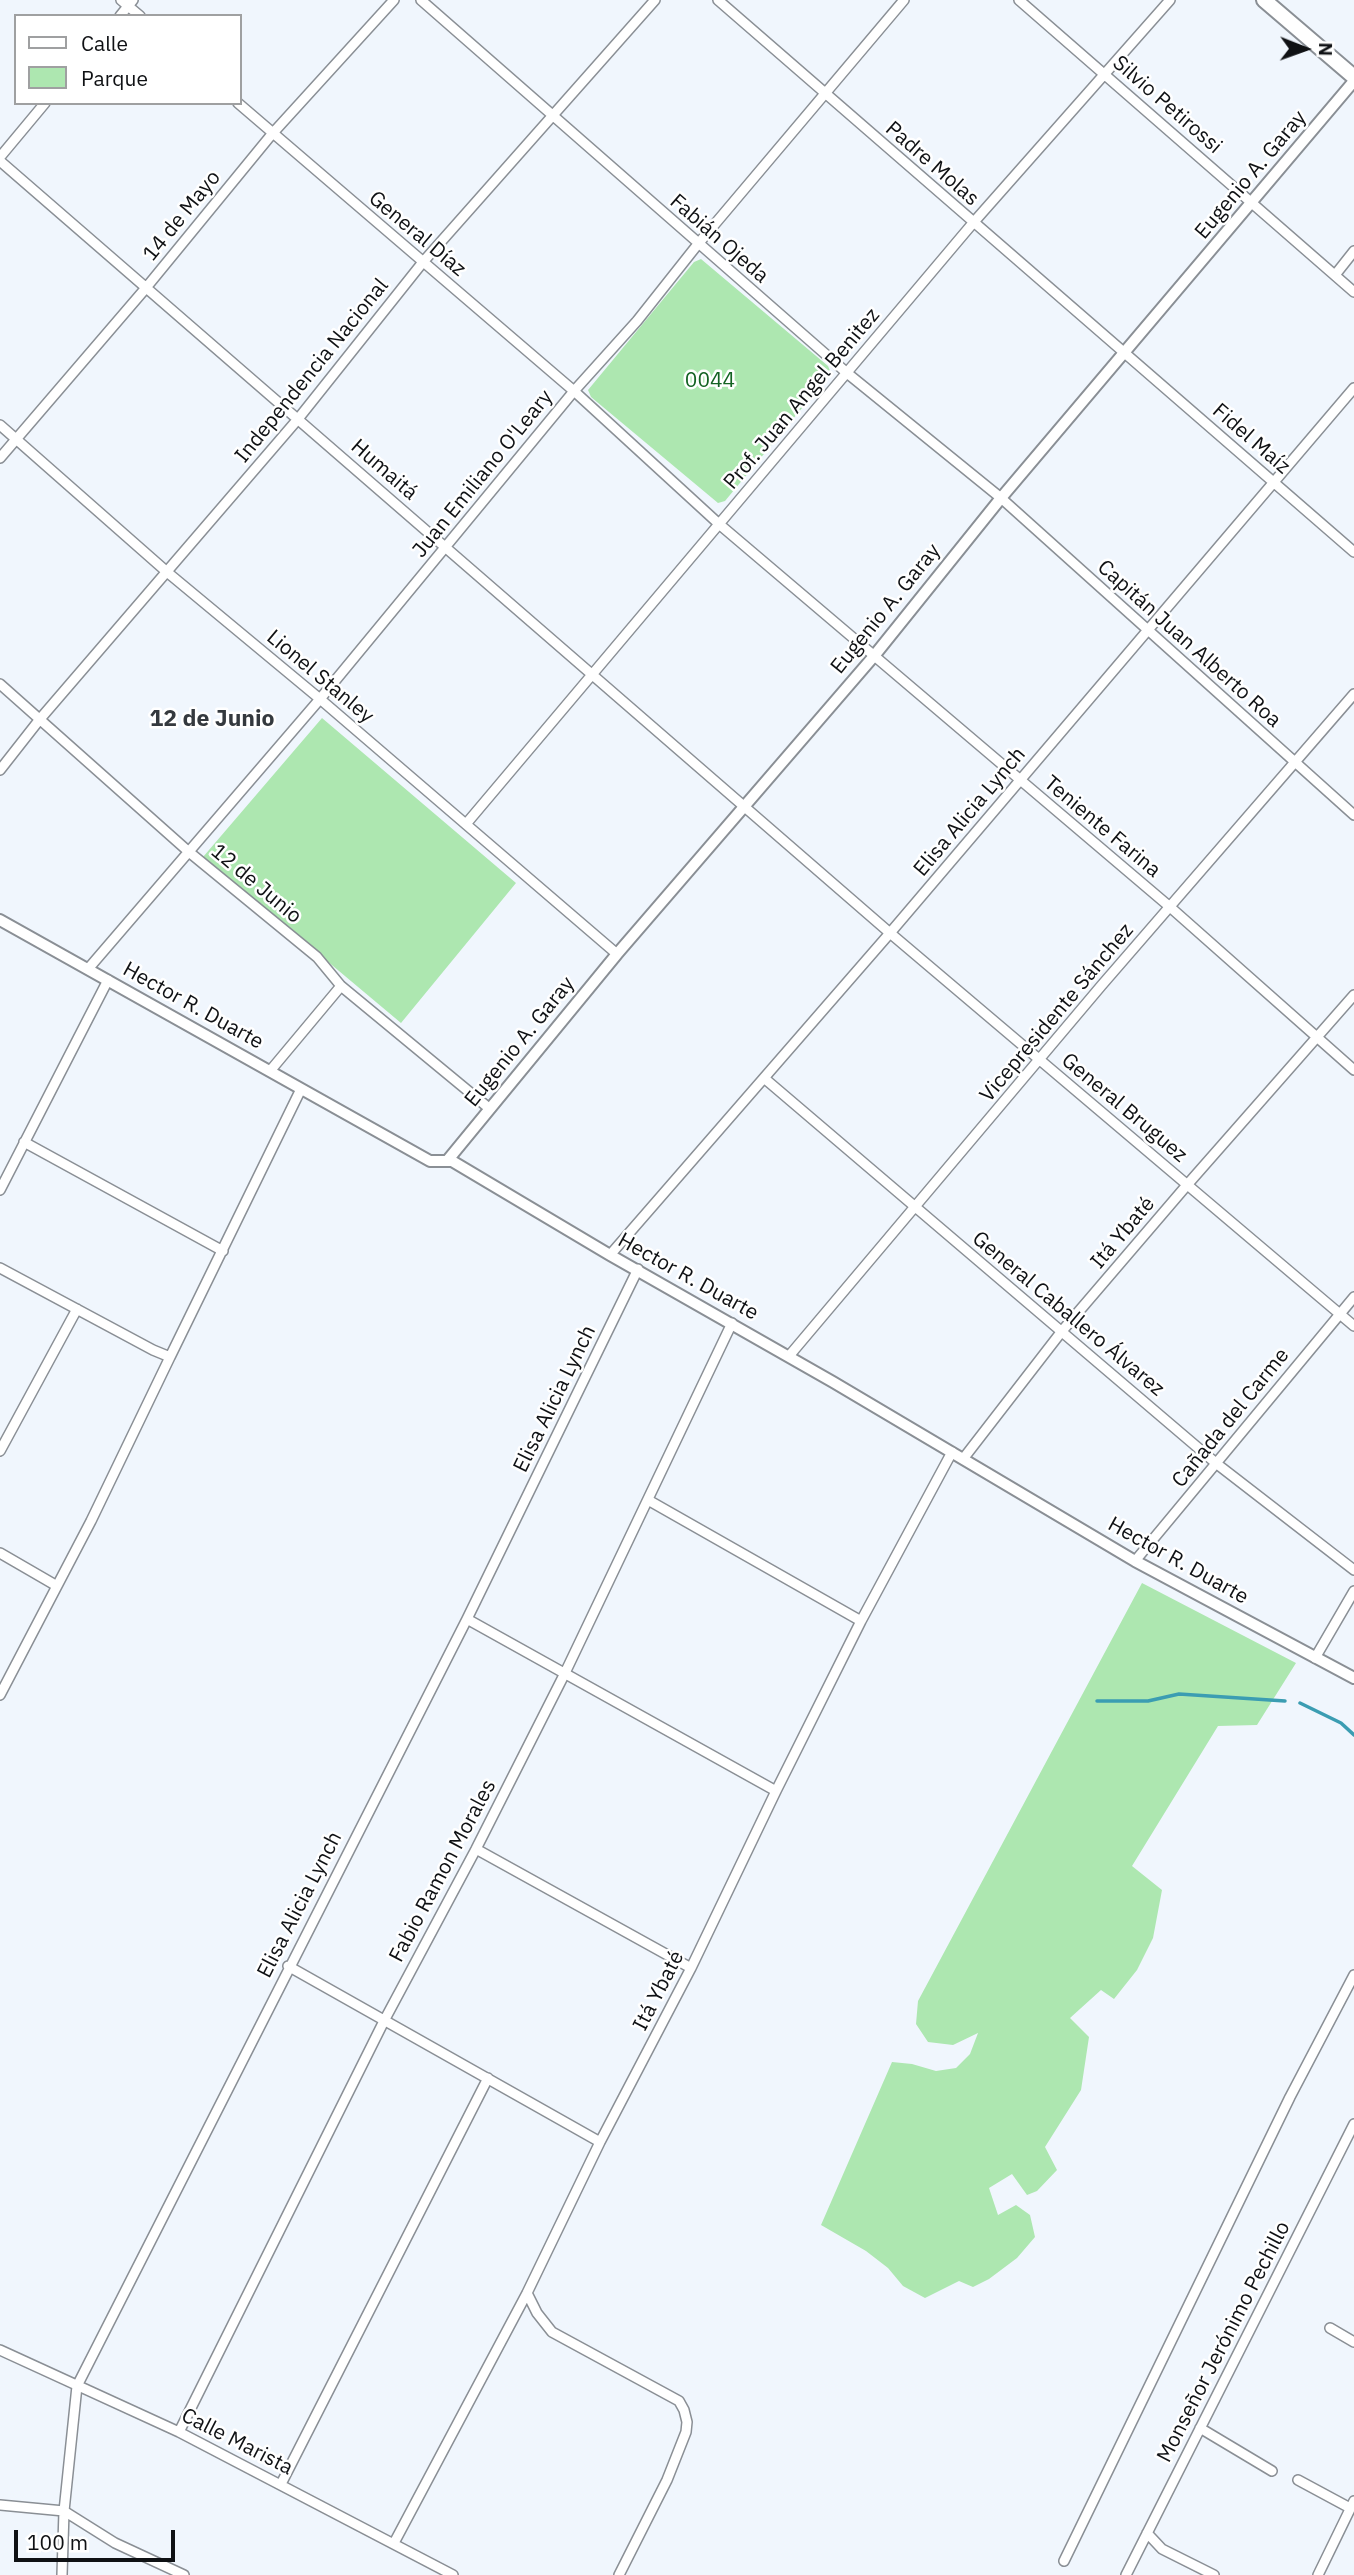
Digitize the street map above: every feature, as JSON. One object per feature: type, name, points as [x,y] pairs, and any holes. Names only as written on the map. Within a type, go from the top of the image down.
[{"type":"highway","points":[[1264,0],[1354,79]]},
{"type":"street","name":"14 de Mayo","points":[[0,458],[145,289],[272,134],[394,0]]},
{"type":"street","name":"Fabián Ojeda","points":[[421,0],[847,373],[1001,498]]},
{"type":"street","name":"Independencia Nacional","points":[[0,769],[298,419],[423,262],[655,0]]},
{"type":"street","name":"Padre Molas","points":[[718,0],[1125,353]]},
{"type":"street","name":"Juan Emiliano O'Leary","points":[[88,969],[320,699],[574,391],[637,321],[698,244],[904,0]]},
{"type":"street","name":"Silvio Petirossi","points":[[1019,0],[1354,292]]},
{"type":"street","name":"Prof. Juan Angel Benitez","points":[[466,824],[973,223],[1170,0]]},
{"type":"street","name":"Eugenio A. Garay","points":[[447,1161],[617,954],[874,656],[1001,498],[1354,79]]},
{"type":"street","points":[[0,159],[43,105]]},
{"type":"street","name":"General Díaz","points":[[240,105],[574,391]]},
{"type":"street","name":"Humaitá","points":[[0,159],[145,289],[446,546],[744,807]]},
{"type":"street","points":[[1335,275],[1354,251]]},
{"type":"street","name":"Fidel Maíz","points":[[1125,353],[1354,552]]},
{"type":"street","name":"Elisa Alicia Lynch","points":[[610,1255],[890,933],[1354,388]]},
{"type":"street","name":"Teniente Farina","points":[[574,391],[719,524],[1170,907],[1354,1070]]},
{"type":"street","name":"Lionel Stanley","points":[[0,425],[167,572],[320,699],[617,954]]},
{"type":"street","name":"Capitán Juan Alberto Roa","points":[[1001,498],[1354,815]]},
{"type":"street","name":"12 de Junio","points":[[0,684],[189,852],[317,957],[341,986],[490,1109]]},
{"type":"street","name":"Vicepresidente Sánchez","points":[[789,1356],[1354,694]]},
{"type":"street","name":"General Bruguez","points":[[744,807],[1354,1326]]},
{"type":"street","name":"Hector R. Duarte","points":[[0,920],[430,1161],[452,1161],[1135,1561],[1354,1678]]},
{"type":"street","points":[[0,1190],[107,980]]},
{"type":"street","points":[[270,1071],[341,986]]},
{"type":"street","name":"Itá Ybaté","points":[[963,1458],[1062,1331],[1186,1185],[1354,995]]},
{"type":"street","name":"General Caballero Álvarez","points":[[764,1078],[1217,1464],[1354,1570]]},
{"type":"street","points":[[0,1695],[57,1586],[301,1089]]},
{"type":"street","points":[[24,1142],[223,1251]]},
{"type":"street","points":[[0,1268],[170,1357]]},
{"type":"street","name":"Elisa Alicia Lynch","points":[[62,2575],[64,2511],[76,2386],[467,1619],[638,1269]]},
{"type":"street","name":"Cañada del Carme","points":[[1135,1561],[1354,1297]]},
{"type":"street","points":[[0,1451],[76,1309]]},
{"type":"street","name":"Fabio Ramon Morales","points":[[179,2432],[384,2021],[476,1849],[564,1675],[732,1323]]},
{"type":"street","name":"Itá Ybaté","points":[[394,2543],[527,2293],[600,2142],[691,1968],[861,1621],[952,1452]]},
{"type":"street","points":[[648,1500],[861,1621]]},
{"type":"street","points":[[0,1553],[57,1586]]},
{"type":"street","points":[[1315,1658],[1354,1591]]},
{"type":"street","points":[[467,1619],[776,1791]]},
{"type":"street","points":[[476,1849],[691,1968]]},
{"type":"street","points":[[288,1966],[600,2142]]},
{"type":"street","points":[[1064,2561],[1279,2120],[1354,1975]]},
{"type":"street","points":[[281,2484],[488,2078]]},
{"type":"street","name":"Monseñor Jerónimo Pechillo","points":[[1126,2575],[1354,2124]]},
{"type":"street","points":[[527,2293],[537,2313],[552,2332],[679,2401],[687,2421],[686,2432],[667,2480],[619,2575]]},
{"type":"street","points":[[1330,2328],[1354,2342]]},
{"type":"street","name":"Calle Marista","points":[[0,2350],[179,2432],[453,2575]]},
{"type":"street","points":[[1200,2428],[1272,2471]]},
{"type":"street","points":[[1298,2480],[1352,2505],[1318,2575]]},
{"type":"street","points":[[0,2505],[64,2511],[115,2543],[184,2575]]},
{"type":"street","points":[[1147,2533],[1162,2549],[1214,2575]]},
{"type":"green space","name":"0044","points":[[701,259],[828,366],[831,373],[725,501],[718,503],[591,397],[588,390],[694,262]]},
{"type":"green space","points":[[322,718],[516,883],[401,1023],[203,857]]},
{"type":"green space","points":[[1142,1583],[1296,1663],[1257,1725],[1218,1726],[1132,1866],[1162,1890],[1153,1938],[1137,1970],[1114,1999],[1101,1990],[1070,2018],[1089,2037],[1081,2090],[1045,2147],[1057,2170],[1037,2191],[1027,2195],[1012,2174],[989,2188],[998,2215],[1016,2205],[1030,2215],[1035,2237],[1017,2258],[989,2279],[973,2287],[959,2281],[925,2298],[903,2286],[888,2268],[866,2251],[821,2225],[892,2062],[936,2071],[956,2068],[970,2054],[978,2033],[953,2045],[928,2042],[916,2024],[918,2001]]},
{"type":"waterway","points":[[1097,1701],[1148,1701],[1179,1694],[1285,1701]]},
{"type":"waterway","points":[[1300,1703],[1341,1723],[1354,1735]]},
{"type":"district","name":"12 de Junio","points":[[212,719]]}]
